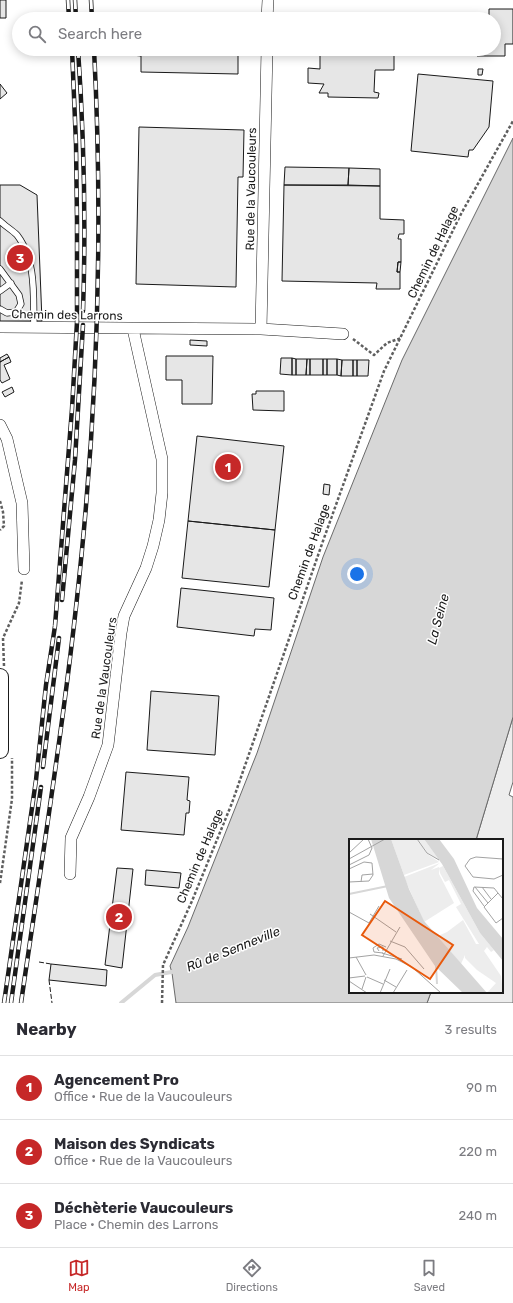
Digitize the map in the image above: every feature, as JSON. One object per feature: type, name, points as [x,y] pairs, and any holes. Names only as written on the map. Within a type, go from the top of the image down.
[{"type":"main road","points":[[0,677],[0,750]]},
{"type":"street","points":[[267,12],[268,0]]},
{"type":"street","name":"Rue de la Vaucouleurs","points":[[261,329],[267,56]]},
{"type":"street","name":"Chemin des Larrons","points":[[0,327],[133,329]]},
{"type":"street","points":[[133,329],[261,329],[344,334]]},
{"type":"street","name":"Rue de la Vaucouleurs","points":[[70,874],[71,838],[89,797],[108,745],[124,616],[146,568],[160,520],[162,458],[133,329]]},
{"type":"street","points":[[0,425],[7,439],[22,504],[24,569]]},
{"type":"lane","points":[[0,222],[16,234],[26,250],[32,274],[34,328]]},
{"type":"lane","points":[[0,269],[19,295],[21,304],[16,312],[7,313],[0,309]]},
{"type":"lane","points":[[0,291],[11,283]]},
{"type":"path","name":"Chemin de Halage","points":[[162,1002],[163,964],[192,901],[232,803],[325,533],[384,371],[461,214],[513,121]]},
{"type":"path","points":[[344,334],[354,339],[374,355],[387,343],[401,338]]},
{"type":"path","points":[[0,501],[3,512],[4,526],[0,530]]},
{"type":"shaded area","points":[[513,717],[513,782],[509,795],[513,797],[513,1003],[427,1003],[431,993],[503,993],[503,839],[476,839]]},
{"type":"water","name":"La Seine","points":[[513,138],[513,717],[476,839],[349,839],[349,993],[431,993],[427,1003],[176,1003],[170,966],[188,927],[257,753],[323,557],[402,360]]},
{"type":"building","points":[[0,0],[6,0],[6,18],[0,18]]},
{"type":"building","points":[[489,9],[513,9],[513,44],[505,44],[505,56],[501,56],[501,12],[489,12]]},
{"type":"building","points":[[141,56],[238,56],[238,74],[141,72]]},
{"type":"building","points":[[320,56],[394,56],[394,70],[375,70],[374,92],[379,93],[378,98],[328,97],[328,93],[319,93],[324,84],[308,83],[308,68],[320,69]]},
{"type":"building","points":[[478,69],[483,69],[482,75],[478,75]]},
{"type":"building","points":[[418,74],[493,81],[489,127],[473,150],[469,150],[468,157],[411,151]]},
{"type":"building","points":[[0,84],[7,93],[0,99]]},
{"type":"building","points":[[139,127],[244,130],[243,177],[238,177],[236,287],[136,284]]},
{"type":"building","points":[[285,167],[349,168],[348,185],[284,185]]},
{"type":"building","points":[[349,168],[380,169],[380,186],[348,185]]},
{"type":"building","points":[[0,185],[20,185],[37,195],[42,321],[0,321]]},
{"type":"building","points":[[284,185],[380,186],[380,219],[404,220],[404,234],[399,234],[398,239],[401,239],[401,262],[398,262],[397,272],[400,272],[400,289],[376,289],[377,283],[282,281]]},
{"type":"building","points":[[398,262],[401,262],[400,272],[397,272]]},
{"type":"building","points":[[190,340],[207,341],[207,346],[190,345]]},
{"type":"building","points":[[7,354],[9,357],[0,362],[0,358]]},
{"type":"building","points":[[166,356],[213,356],[212,404],[182,404],[182,380],[166,380]]},
{"type":"building","points":[[9,357],[11,362],[4,365],[10,379],[2,383],[0,380],[0,362]]},
{"type":"building","points":[[281,358],[292,358],[292,375],[280,374]]},
{"type":"building","points":[[292,358],[296,359],[296,375],[292,375]]},
{"type":"building","points":[[296,359],[307,359],[306,375],[296,375]]},
{"type":"building","points":[[307,359],[310,359],[310,375],[306,375]]},
{"type":"building","points":[[310,359],[323,359],[323,375],[310,375]]},
{"type":"building","points":[[323,359],[327,359],[327,375],[323,375]]},
{"type":"building","points":[[327,359],[337,359],[337,375],[327,375]]},
{"type":"building","points":[[337,359],[342,360],[341,376],[337,375]]},
{"type":"building","points":[[342,360],[353,360],[353,376],[341,376]]},
{"type":"building","points":[[353,360],[357,360],[357,376],[353,376]]},
{"type":"building","points":[[357,360],[369,360],[368,376],[357,376]]},
{"type":"building","points":[[12,387],[14,392],[5,397],[2,392]]},
{"type":"building","points":[[256,391],[284,391],[284,411],[253,410],[252,394],[256,394]]},
{"type":"building","points":[[197,436],[284,446],[275,530],[188,521]]},
{"type":"building","points":[[324,484],[330,485],[329,495],[323,494]]},
{"type":"building","points":[[188,521],[275,530],[269,587],[182,578]]},
{"type":"building","points":[[181,588],[274,598],[271,630],[255,629],[254,636],[177,627]]},
{"type":"building","points":[[151,691],[219,696],[215,755],[147,750]]},
{"type":"building","points":[[126,772],[189,777],[187,800],[190,801],[189,813],[186,813],[184,835],[121,830]]},
{"type":"building","points":[[117,868],[133,869],[122,968],[105,965]]},
{"type":"building","points":[[146,870],[181,873],[179,888],[145,885]]},
{"type":"building","points":[[51,964],[107,970],[106,986],[49,980]]},
{"type":"waterway","name":"Rû de Senneville","points":[[121,1003],[155,975],[177,971]]},
{"type":"railway","points":[[68,0],[69,12]]},
{"type":"railway","points":[[75,0],[76,12]]},
{"type":"railway","points":[[91,0],[92,12]]},
{"type":"railway","points":[[4,1003],[36,780],[46,685],[55,626],[72,409],[77,322],[76,144],[72,56]]},
{"type":"railway","points":[[78,56],[84,180],[83,311]]},
{"type":"railway","points":[[21,1003],[66,693],[86,506],[94,392],[98,278],[98,164],[94,56]]},
{"type":"railway","points":[[62,600],[75,460],[83,325]]},
{"type":"railway","points":[[43,767],[59,638]]},
{"type":"railway","points":[[11,1003],[41,787]]},
{"type":"fence","points":[[39,962],[51,964]]},
{"type":"fence","points":[[49,980],[52,1003]]},
{"type":"place","name":"Déchèterie Vaucouleurs","points":[[20,258]]},
{"type":"place","name":"Agencement Pro","points":[[228,467]]},
{"type":"place","name":"Maison des Syndicats","points":[[119,917]]}]
